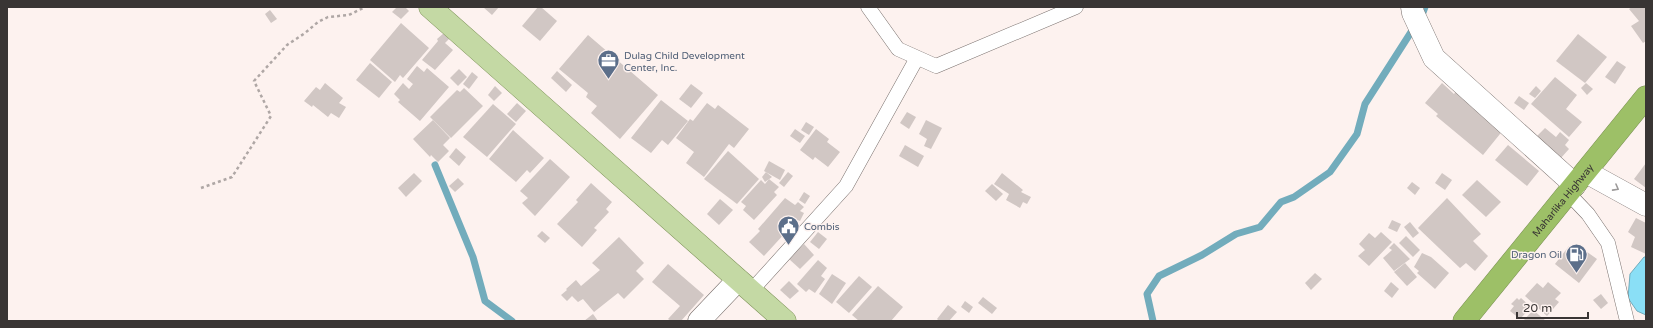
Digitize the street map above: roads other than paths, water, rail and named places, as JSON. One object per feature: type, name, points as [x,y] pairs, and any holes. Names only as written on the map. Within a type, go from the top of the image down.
[{"type":"highway","name":"Maharlika Highway","points":[[1464,321],[1646,98]]},
{"type":"main road","points":[[430,7],[785,321]]},
{"type":"street","points":[[1412,7],[1434,58],[1576,183],[1646,205]]},
{"type":"street","points":[[699,321],[745,286]]},
{"type":"lane","points":[[868,7],[898,49],[936,66],[1076,7]]},
{"type":"lane","points":[[745,286],[814,220],[846,186],[917,58]]},
{"type":"lane","points":[[1576,183],[1588,214],[1608,243],[1627,321]]},
{"type":"water","points":[[1644,257],[1646,257],[1646,315],[1637,311],[1628,298],[1630,274]]},
{"type":"waterway","points":[[1153,321],[1147,294],[1159,276],[1202,255],[1236,234],[1260,227],[1281,202],[1294,197],[1330,172],[1357,134],[1365,104],[1422,15],[1425,7]]},
{"type":"waterway","points":[[435,165],[473,257],[485,301],[512,321]]},
{"type":"place","name":"Dulag Child Development Center, Inc.","points":[[608,80]]},
{"type":"place","name":"Combis","points":[[788,246]]},
{"type":"place","name":"Dragon Oil","points":[[1577,274]]}]
